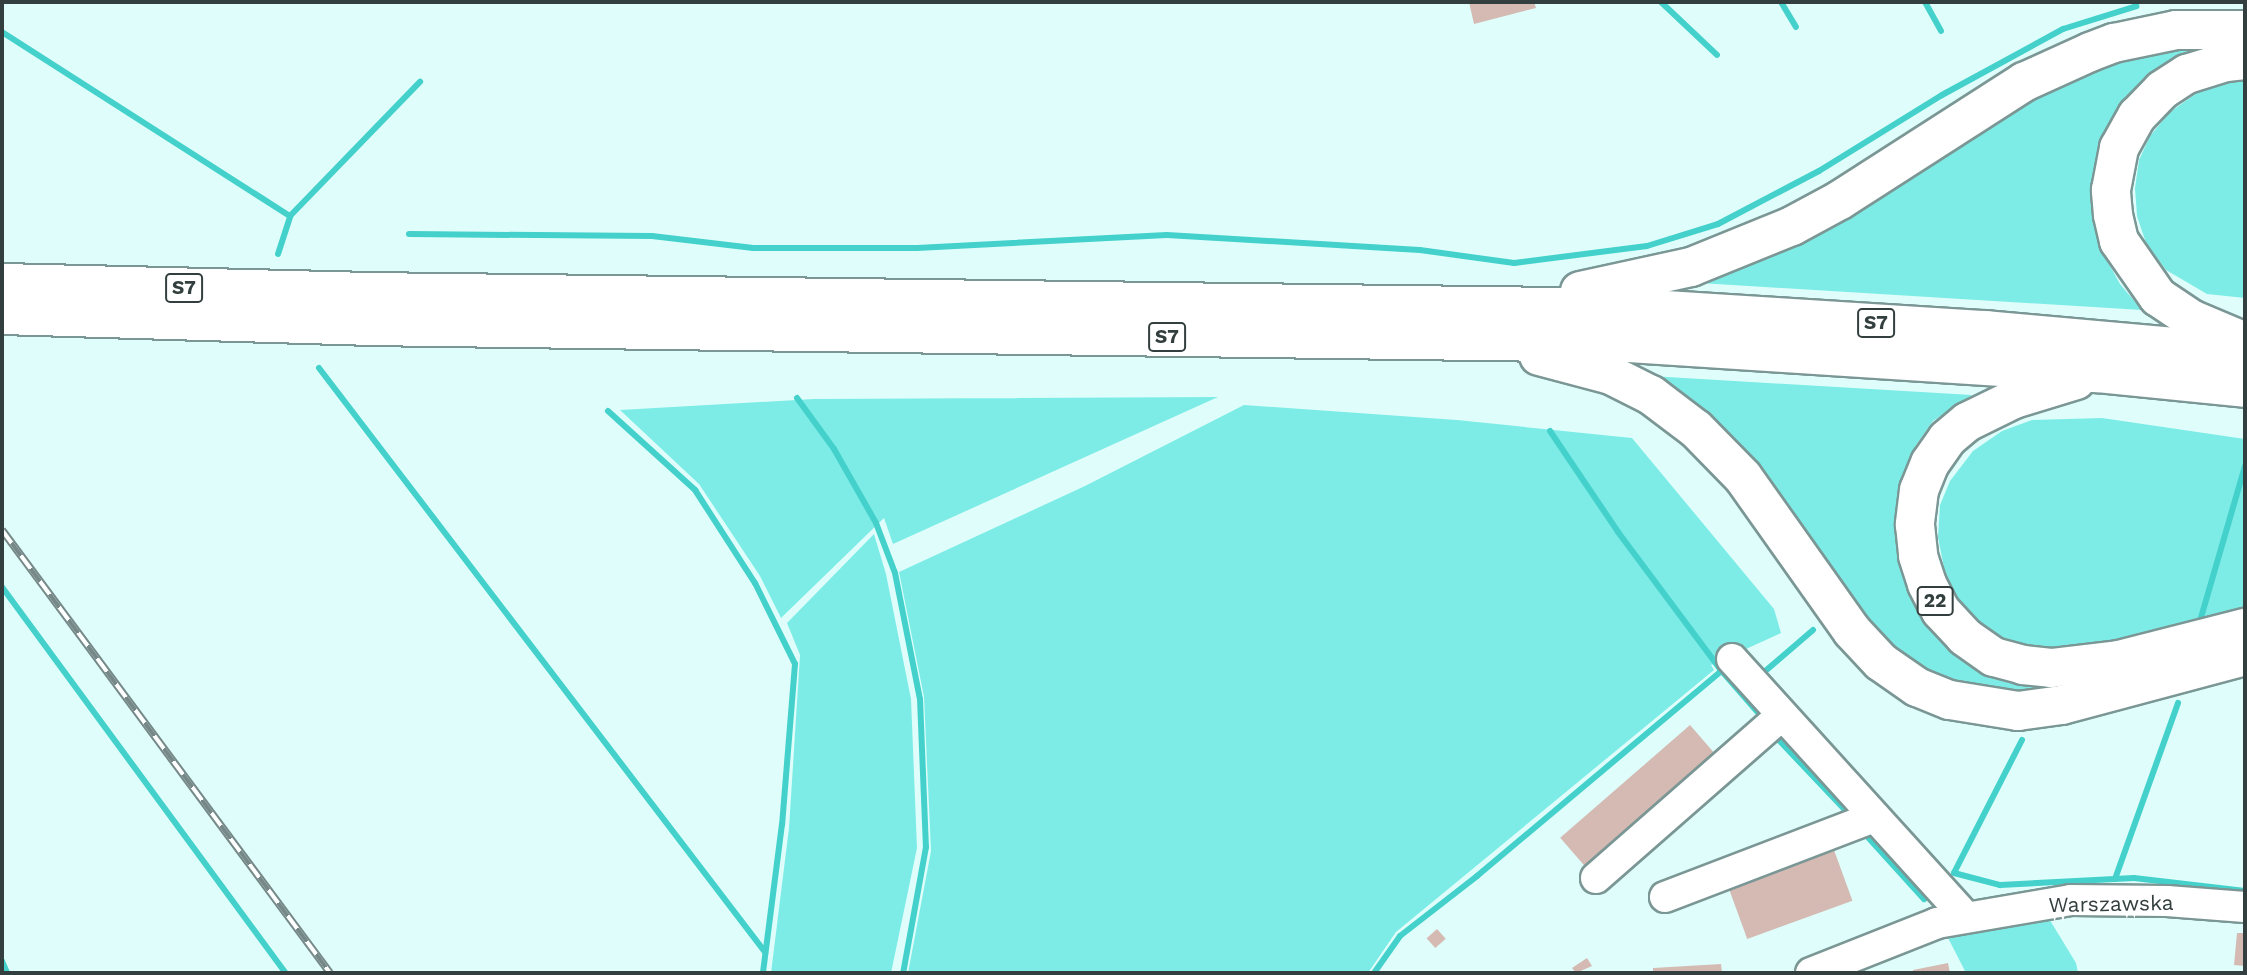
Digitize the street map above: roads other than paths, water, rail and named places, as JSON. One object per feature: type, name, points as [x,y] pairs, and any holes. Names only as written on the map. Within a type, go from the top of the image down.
[{"type":"highway","points":[[1506,306],[1678,270],[1744,247],[1840,200],[2024,82],[2114,43],[2176,30],[2245,30]]},
{"type":"highway","points":[[2245,60],[2226,62],[2187,74],[2162,90],[2137,116],[2119,148],[2111,190],[2119,241],[2158,297],[2191,319],[2245,342]]},
{"type":"highway","name":"S7","points":[[2,283],[366,309],[1629,343],[2098,373],[2245,388]]},
{"type":"highway","name":"S7","points":[[2,315],[366,309],[1506,306],[1633,308],[1973,330],[2245,354]]},
{"type":"highway","points":[[1483,340],[1611,376],[1651,395],[1696,429],[1743,477],[1852,631],[1881,662],[1917,687],[1950,700],[2018,711],[2062,705],[2245,656]]},
{"type":"highway","name":"22","points":[[2098,373],[2014,399],[1967,422],[1947,439],[1930,463],[1919,490],[1915,525],[1921,565],[1941,611],[1965,637],[1994,656],[2023,665],[2051,668],[2119,660],[2245,628]]},
{"type":"lane","points":[[1732,659],[1966,918]]},
{"type":"lane","points":[[1596,878],[1782,715]]},
{"type":"lane","points":[[1665,897],[1874,817]]},
{"type":"lane","name":"Warszawska","points":[[1811,973],[1937,923],[2071,900],[2167,901],[2245,907]]},
{"type":"waterway","points":[[1661,2],[1717,55]]},
{"type":"waterway","points":[[1781,2],[1796,27]]},
{"type":"waterway","points":[[1925,2],[1941,31]]},
{"type":"waterway","points":[[409,234],[652,236],[753,248],[917,248],[1167,235],[1420,250],[1514,263],[1647,246],[1718,224],[1819,171],[1942,95],[2063,29],[2137,6]]},
{"type":"waterway","points":[[2,32],[290,216]]},
{"type":"waterway","points":[[278,254],[290,216],[420,82]]},
{"type":"waterway","points":[[319,368],[765,952]]},
{"type":"waterway","points":[[797,398],[834,449],[876,523],[895,573],[920,699],[926,847],[903,973]]},
{"type":"waterway","points":[[608,411],[695,490],[755,583],[795,664],[782,824],[763,973]]},
{"type":"waterway","points":[[1550,431],[1618,532],[1720,669],[1761,716]]},
{"type":"waterway","points":[[2200,621],[2245,466]]},
{"type":"waterway","points":[[2,587],[286,973]]},
{"type":"waterway","points":[[1763,673],[1813,630]]},
{"type":"waterway","points":[[1374,973],[1400,936],[1477,876],[1721,671]]},
{"type":"waterway","points":[[2115,879],[2178,703]]},
{"type":"waterway","points":[[1774,735],[1846,811]]},
{"type":"waterway","points":[[2022,740],[1954,873],[2000,885],[2134,878],[2245,891]]},
{"type":"waterway","points":[[1865,834],[1924,899]]},
{"type":"waterway","points":[[2,961],[7,973]]},
{"type":"railway","points":[[2,530],[330,973]]}]
